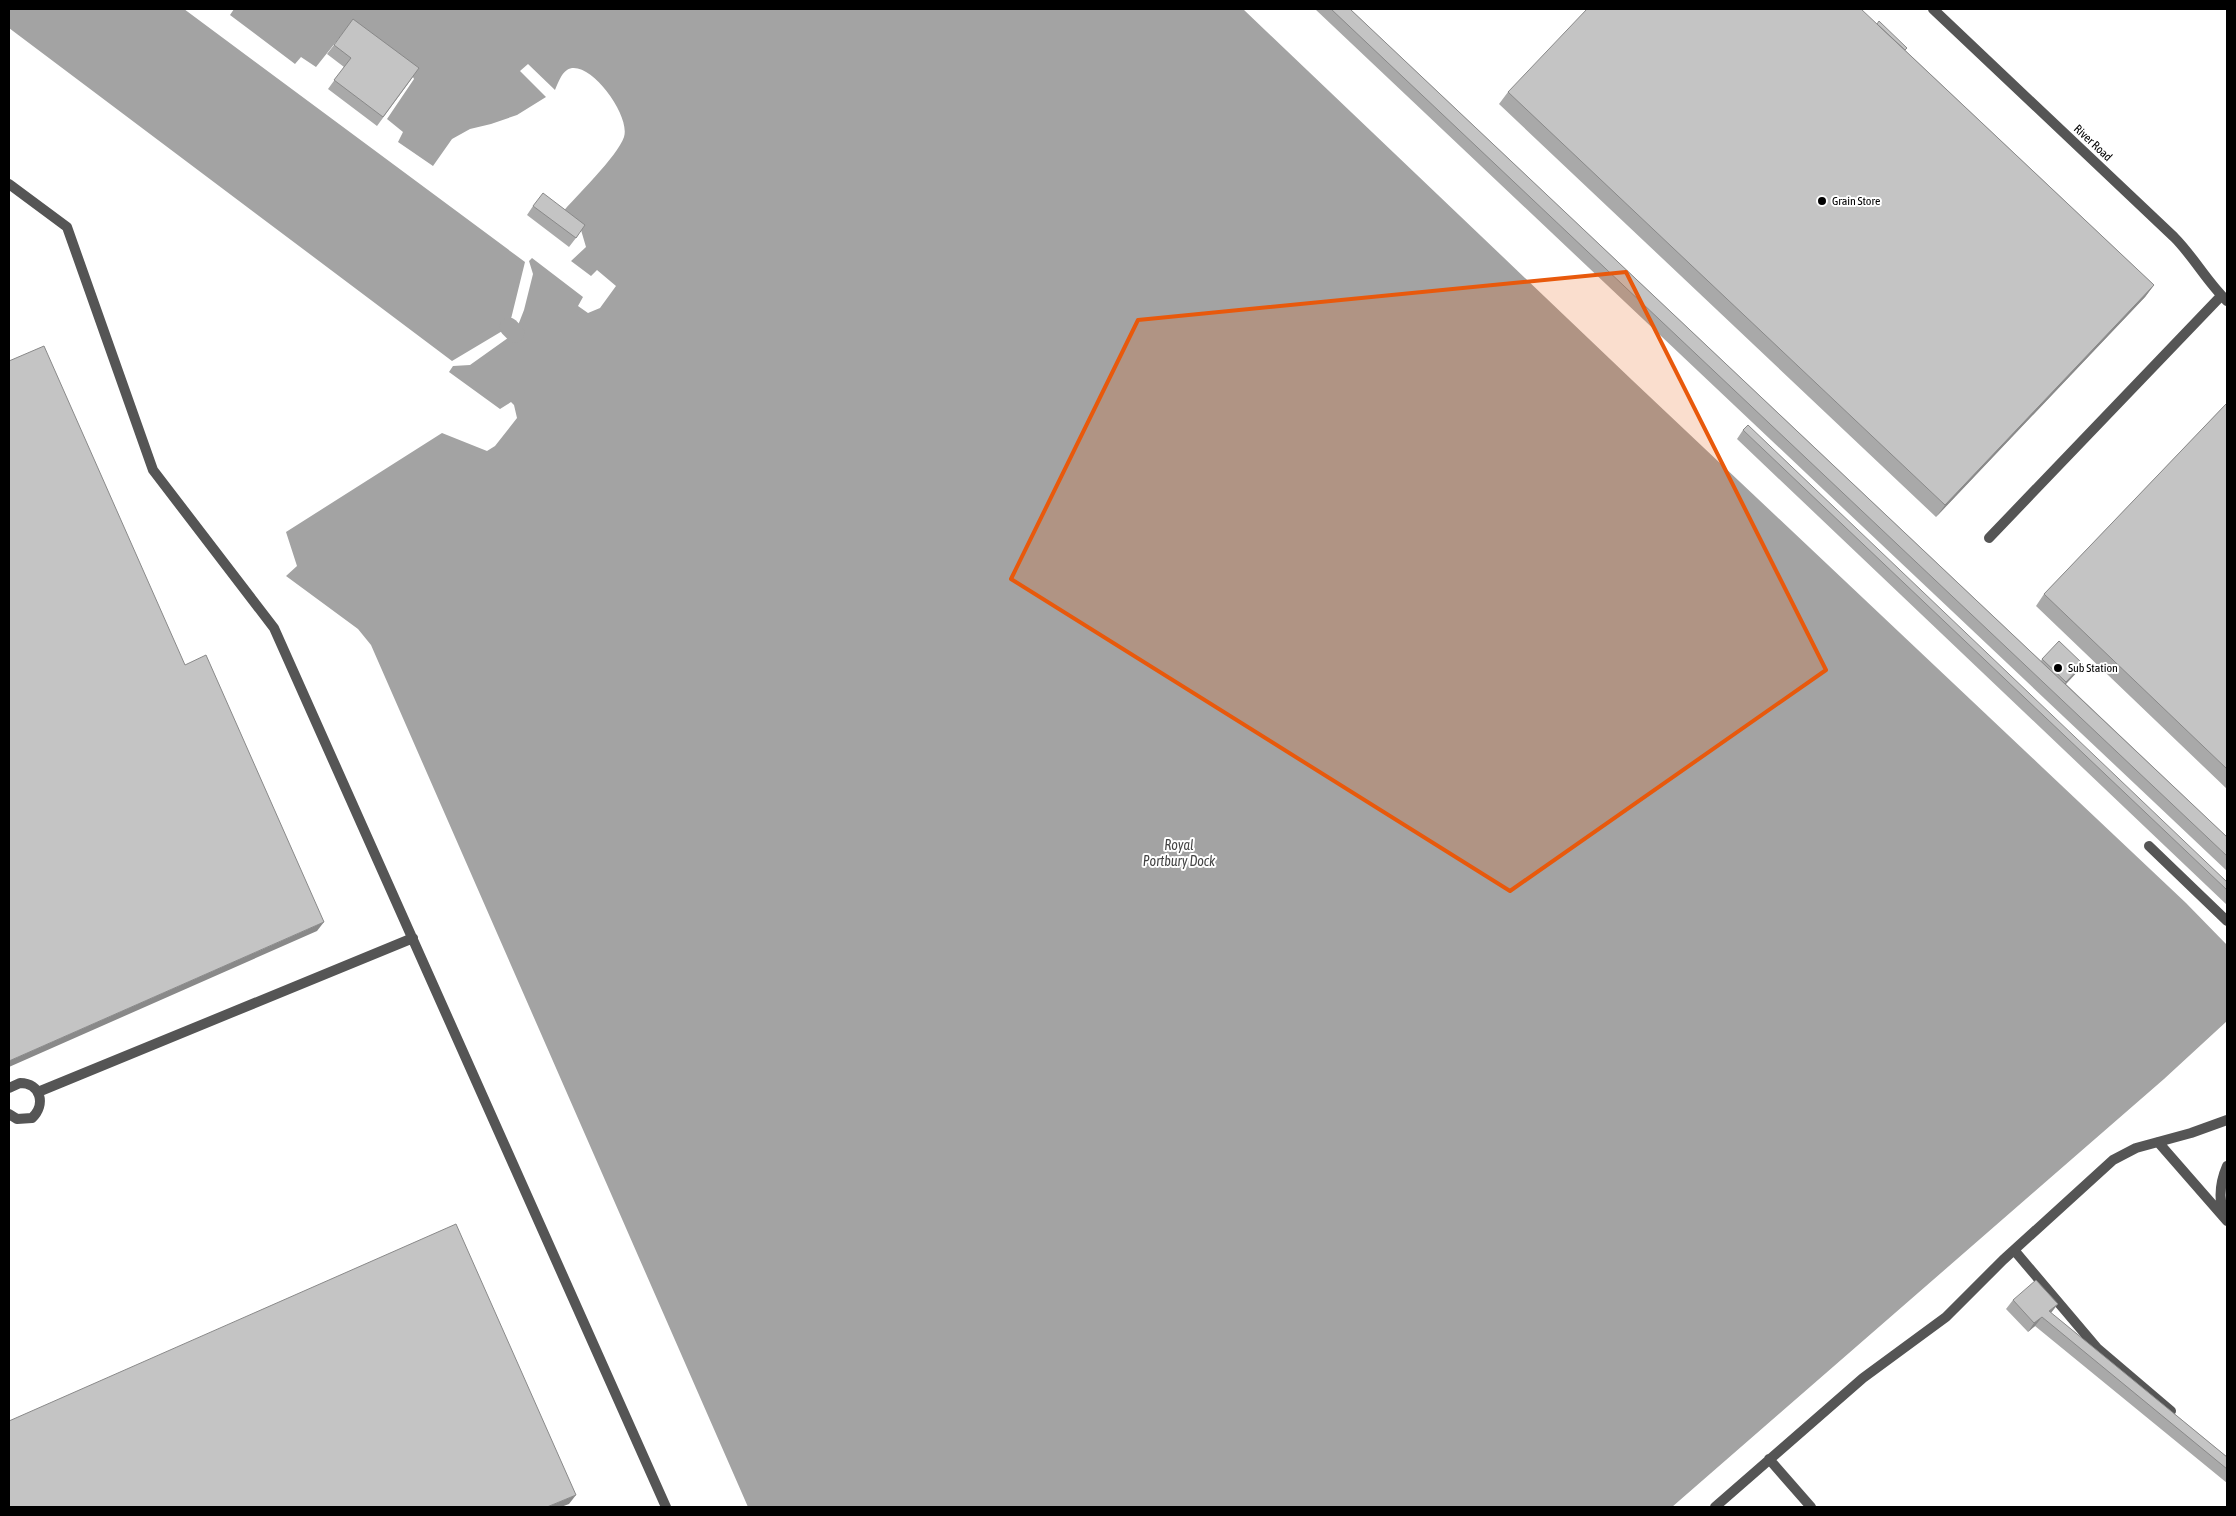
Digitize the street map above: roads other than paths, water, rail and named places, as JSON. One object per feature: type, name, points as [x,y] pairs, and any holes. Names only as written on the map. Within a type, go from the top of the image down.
[{"type":"lane","name":"River Road","points":[[1933,9],[2174,237],[2224,299]]},
{"type":"lane","points":[[9,184],[67,226],[153,470],[274,628],[666,1507]]},
{"type":"lane","points":[[1989,538],[2224,299]]},
{"type":"lane","points":[[2149,846],[2227,921]]},
{"type":"lane","points":[[38,1092],[413,938]]},
{"type":"lane","points":[[9,1085],[26,1083],[33,1086],[38,1092],[40,1106],[38,1113],[32,1118],[12,1118]]},
{"type":"lane","points":[[1715,1507],[1863,1378],[1946,1318],[2014,1250],[2112,1160],[2136,1148],[2227,1120]]},
{"type":"lane","points":[[2158,1142],[2227,1220]]},
{"type":"lane","points":[[2227,1166],[2220,1198],[2227,1220]]},
{"type":"lane","points":[[2014,1250],[2097,1348],[2180,1419]]},
{"type":"lane","points":[[1770,1459],[1811,1507]]},
{"type":"water","points":[[9,9],[184,9],[525,262],[509,327],[452,361],[9,28]]},
{"type":"water","name":"Royal Portbury Dock","points":[[234,9],[1243,9],[1632,380],[2186,903],[2227,945],[2227,1021],[2164,1079],[1672,1507],[748,1507],[371,645],[358,629],[286,576],[297,566],[286,532],[442,433],[487,451],[495,446],[517,418],[514,405],[511,402],[500,409],[449,372],[453,366],[470,365],[515,333],[524,310],[533,274],[529,261],[532,258],[583,297],[578,306],[588,313],[600,308],[616,286],[597,270],[591,276],[571,261],[586,247],[581,230],[561,214],[605,165],[620,145],[624,137],[621,115],[606,90],[586,72],[576,68],[567,70],[561,76],[555,90],[528,64],[520,71],[546,97],[517,115],[470,129],[452,139],[433,166],[398,142],[403,132],[387,119],[414,79],[413,77],[347,28],[316,67],[301,57],[295,64],[230,15]]},
{"type":"waterway","points":[[509,327],[515,333]]},
{"type":"place","name":"Grain Store","points":[[1822,201]]},
{"type":"place","name":"Sub Station","points":[[2058,668]]}]
